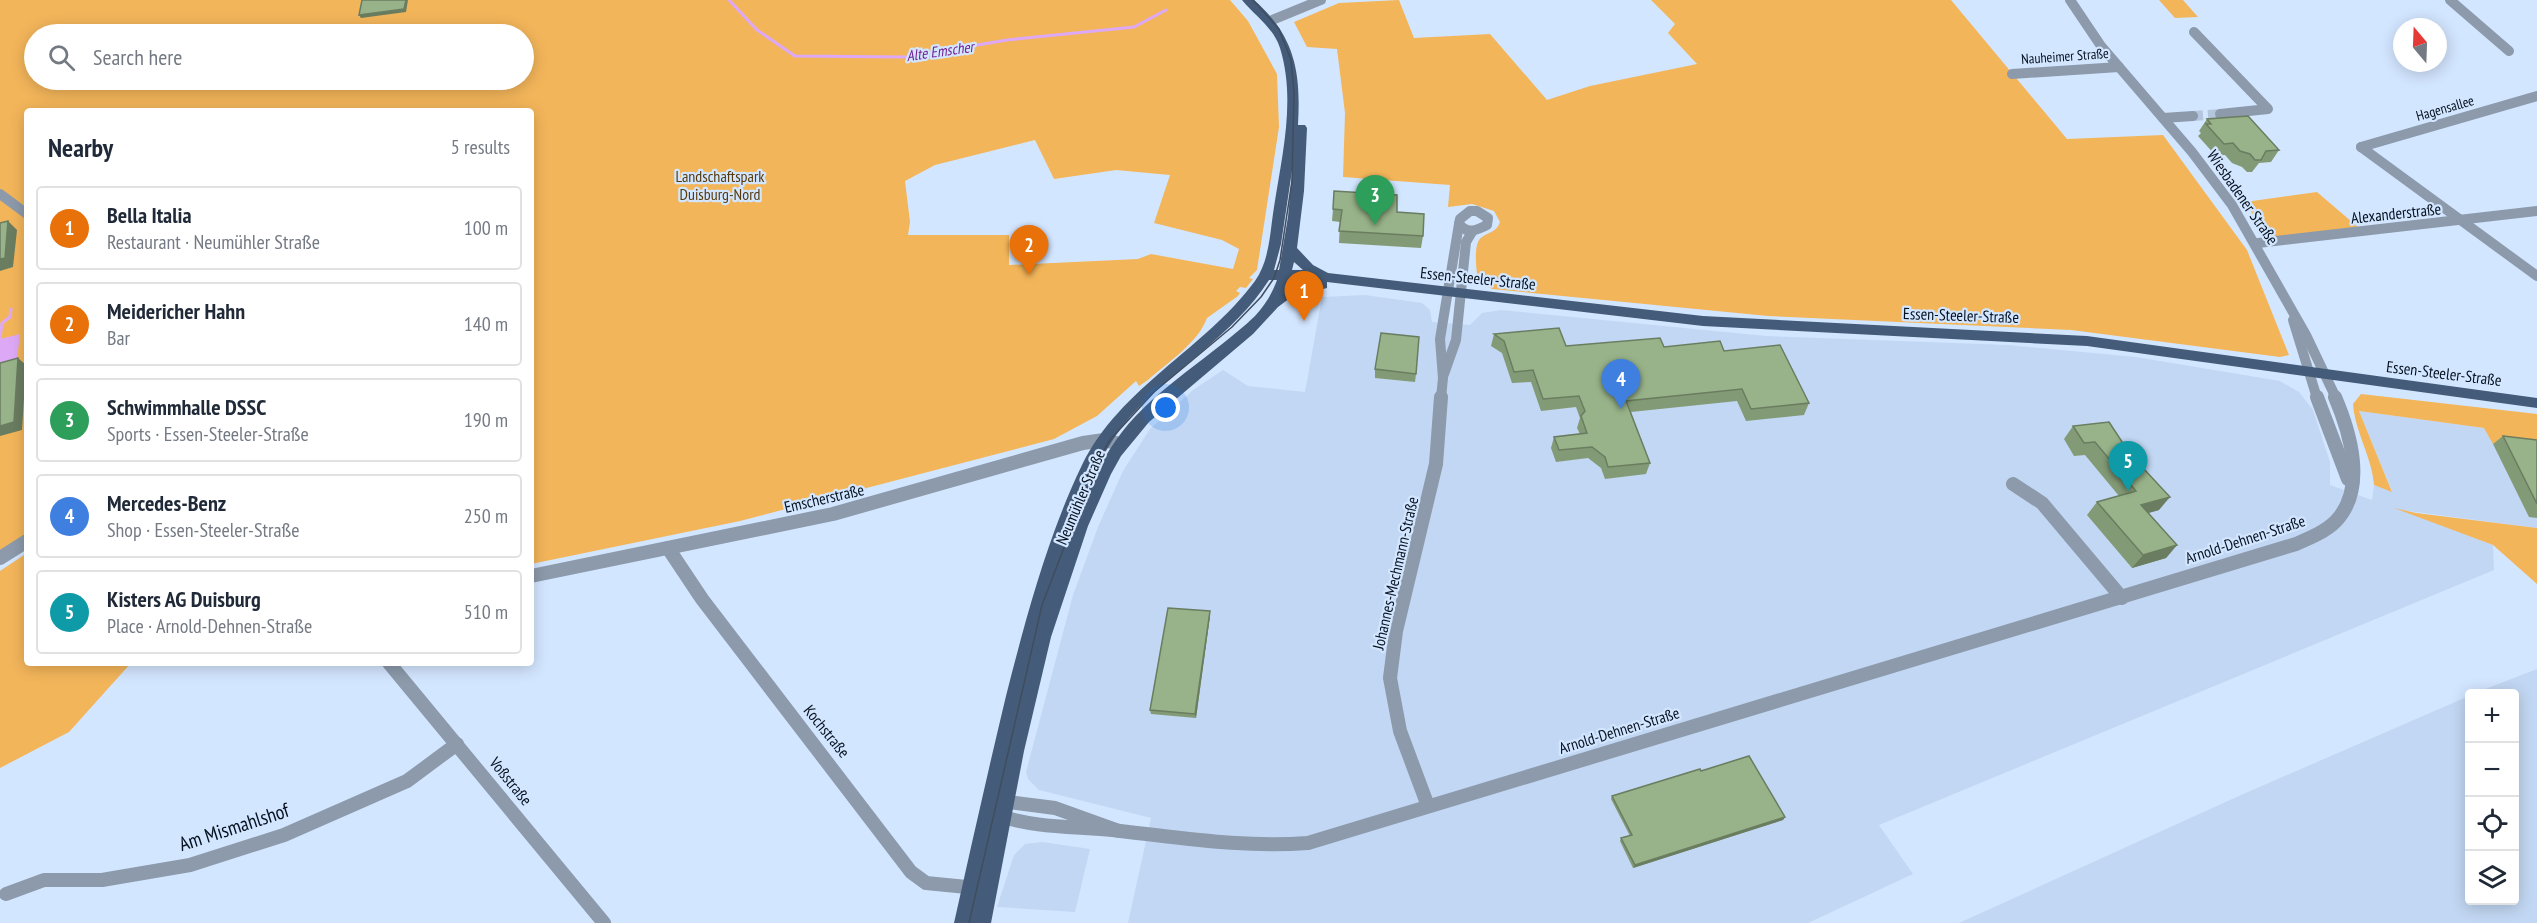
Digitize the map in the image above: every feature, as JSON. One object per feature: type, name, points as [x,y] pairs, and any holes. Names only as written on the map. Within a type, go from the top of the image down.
[{"type":"main road","name":"Neumühler Straße","points":[[964,923],[979,889],[999,808],[1037,604],[1090,465],[1138,420],[1246,333],[1274,303],[1284,277],[1298,181],[1301,93],[1295,49],[1274,20],[1247,0]]},
{"type":"main road","name":"Neumühler Straße","points":[[1112,442],[1149,389],[1238,309],[1266,275],[1273,255],[1290,148],[1292,104],[1289,60],[1274,20],[1263,0]]},
{"type":"main road","points":[[1289,248],[1325,282]]},
{"type":"main road","name":"Essen-Steeler-Straße","points":[[1266,275],[1325,282],[1380,285],[1703,321],[2087,341],[2537,403]]},
{"type":"main road","points":[[1274,303],[1285,295],[1325,282]]},
{"type":"main road","name":"Neumühler Straße","points":[[979,889],[981,923]]},
{"type":"street","points":[[1274,20],[1321,0]]},
{"type":"street","name":"Wiesbadener Straße","points":[[2070,0],[2119,67],[2209,173],[2258,243],[2315,349],[2326,375]]},
{"type":"street","points":[[2450,0],[2509,51]]},
{"type":"street","points":[[2194,32],[2268,109],[2220,114]]},
{"type":"street","name":"Nauheimer Straße","points":[[2012,74],[2119,67]]},
{"type":"street","name":"Hagensallee","points":[[2461,221],[2361,147],[2537,96]]},
{"type":"street","points":[[2163,118],[2193,116]]},
{"type":"street","points":[[0,194],[24,212]]},
{"type":"street","name":"Alexanderstraße","points":[[2258,243],[2537,211]]},
{"type":"street","points":[[1446,292],[1459,224],[1464,213],[1482,213],[1488,218],[1487,225],[1472,232],[1466,242],[1462,294]]},
{"type":"street","points":[[2461,221],[2537,276]]},
{"type":"street","points":[[1459,224],[1464,230],[1472,232]]},
{"type":"street","name":"Johannes-Mechmann-Straße","points":[[1428,806],[1400,731],[1390,678],[1396,631],[1436,464],[1443,378],[1440,339],[1446,292]]},
{"type":"street","name":"Johannes-Mechmann-Straße","points":[[1443,378],[1456,340],[1462,294]]},
{"type":"street","name":"Wiesbadener Straße","points":[[2288,300],[2309,373]]},
{"type":"street","points":[[2309,373],[2349,483]]},
{"type":"street","name":"Arnold-Dehnen-Straße","points":[[999,808],[1050,826],[1119,831],[1228,847],[1272,847],[1308,843],[2296,544],[2318,534],[2332,524],[2343,512],[2348,499],[2352,456],[2350,438],[2326,375]]},
{"type":"street","name":"Emscherstraße","points":[[534,575],[833,514],[1002,468],[1070,446],[1112,442]]},
{"type":"street","points":[[2013,484],[2042,502],[2122,598]]},
{"type":"street","points":[[0,558],[24,543]]},
{"type":"street","name":"Kochstraße","points":[[669,548],[673,559],[729,636],[832,766],[911,872],[926,883],[979,889]]},
{"type":"street","name":"Voßstraße","points":[[392,666],[604,923]]},
{"type":"street","name":"Am Mismahlshof","points":[[6,894],[44,880],[102,880],[190,865],[284,835],[378,796],[407,781],[457,744]]},
{"type":"shaded area","points":[[1365,295],[1422,303],[1430,310],[1432,322],[1470,325],[1482,313],[1501,310],[1766,336],[2008,345],[2136,357],[2280,381],[2299,392],[2313,410],[2330,462],[2330,485],[2372,500],[2374,485],[2392,491],[2359,411],[2484,428],[2537,450],[2537,528],[2401,510],[2493,545],[2494,570],[1879,825],[1913,874],[1808,923],[1128,923],[1151,818],[1039,790],[1028,779],[1026,772],[1073,595],[1098,527],[1123,471],[1150,429],[1193,390],[1223,370],[1248,386],[1305,392],[1322,297]]},
{"type":"shaded area","points":[[20,334],[17,359],[0,364],[0,339]]},
{"type":"shaded area","points":[[2537,669],[2537,923],[1959,923],[2241,795],[2465,698],[2465,905],[2519,905],[2519,689],[2485,689]]},
{"type":"shaded area","points":[[1042,842],[1090,849],[1075,912],[997,907],[1014,855],[1025,844]]},
{"type":"green space","name":"Landschaftspark Duisburg-Nord","points":[[0,0],[1230,0],[1248,21],[1277,74],[1279,127],[1257,270],[1249,278],[1253,279],[1246,288],[1240,287],[1236,291],[1240,293],[1238,296],[1207,318],[1197,336],[1182,352],[1139,386],[1136,381],[1097,416],[1054,439],[740,521],[534,563],[534,108],[24,108],[24,537],[0,550]],"holes":[[[1035,140],[1054,179],[1116,170],[1170,175],[1154,223],[1222,240],[1239,249],[1233,269],[1151,254],[1138,259],[1009,265],[1009,235],[908,235],[910,222],[905,181],[935,165]]]},
{"type":"green space","points":[[1399,0],[1414,38],[1490,34],[1547,100],[1590,86],[1697,64],[1668,33],[1675,24],[1651,0],[1951,0],[2067,139],[2163,135],[2247,250],[2289,355],[2280,357],[2071,330],[1768,316],[1492,289],[1478,279],[1476,253],[1479,240],[1496,229],[1500,222],[1494,211],[1472,204],[1448,207],[1450,185],[1343,177],[1345,113],[1337,49],[1307,47],[1294,22],[1339,3]]},
{"type":"green space","points":[[2159,0],[2183,0],[2198,17],[2175,18]]},
{"type":"green space","points":[[2317,192],[2359,228],[2268,238],[2245,202]]},
{"type":"green space","points":[[2361,394],[2537,414],[2537,450],[2493,444],[2484,428],[2359,411],[2392,492],[2374,485],[2370,464],[2354,414],[2353,404]]},
{"type":"green space","points":[[2394,508],[2416,513],[2537,528],[2537,584],[2493,545]]},
{"type":"green space","points":[[24,555],[24,666],[128,666],[69,732],[0,768],[0,571]]},
{"type":"building","points":[[362,0],[406,0],[404,9],[359,15]]},
{"type":"building","points":[[2248,116],[2279,150],[2266,151],[2261,160],[2255,160],[2250,154],[2240,151],[2233,143],[2224,144],[2206,124],[2211,124],[2207,119]]},
{"type":"building","points":[[1334,191],[1397,195],[1397,212],[1424,214],[1423,236],[1339,231],[1342,210],[1333,209]]},
{"type":"building","points":[[8,221],[5,258],[0,259],[0,223]]},
{"type":"building","points":[[1559,328],[1566,346],[1660,338],[1664,347],[1720,341],[1724,351],[1780,345],[1809,403],[1751,409],[1742,389],[1626,401],[1650,463],[1608,467],[1605,457],[1592,447],[1559,450],[1554,437],[1587,433],[1581,416],[1585,411],[1579,396],[1543,399],[1533,370],[1514,372],[1504,341],[1494,334]]},
{"type":"building","points":[[1381,333],[1419,337],[1416,374],[1375,369]]},
{"type":"building","points":[[18,358],[14,422],[0,426],[0,363]]},
{"type":"building","points":[[2109,422],[2130,454],[2170,497],[2141,505],[2177,545],[2143,555],[2097,502],[2136,491],[2095,442],[2084,443],[2073,426]]},
{"type":"building","points":[[2503,436],[2537,440],[2537,504]]},
{"type":"building","points":[[1168,608],[1210,611],[1195,714],[1150,710]]},
{"type":"building","points":[[1749,756],[1785,817],[1635,865],[1621,838],[1632,835],[1612,796]]},
{"type":"waterway","name":"Alte Emscher","points":[[729,0],[757,30],[795,56],[906,57],[1007,40],[1134,27],[1166,10]]},
{"type":"waterway","points":[[0,338],[2,323],[10,317],[11,309]]},
{"type":"tunnel","points":[[2193,116],[2220,114]]},
{"type":"tram line","points":[[969,923],[1042,605],[1095,467],[1109,441],[1154,392],[1232,327],[1261,297],[1274,278],[1280,260],[1292,181],[1294,93],[1291,60],[1279,29],[1253,0]]},
{"type":"place","name":"Schwimmhalle DSSC","points":[[1375,225]]},
{"type":"place","name":"Meidericher Hahn","points":[[1029,275]]},
{"type":"place","name":"Bella Italia","points":[[1304,321]]},
{"type":"place","name":"Mercedes-Benz","points":[[1621,409]]},
{"type":"place","name":"Kisters AG Duisburg","points":[[2128,491]]}]
